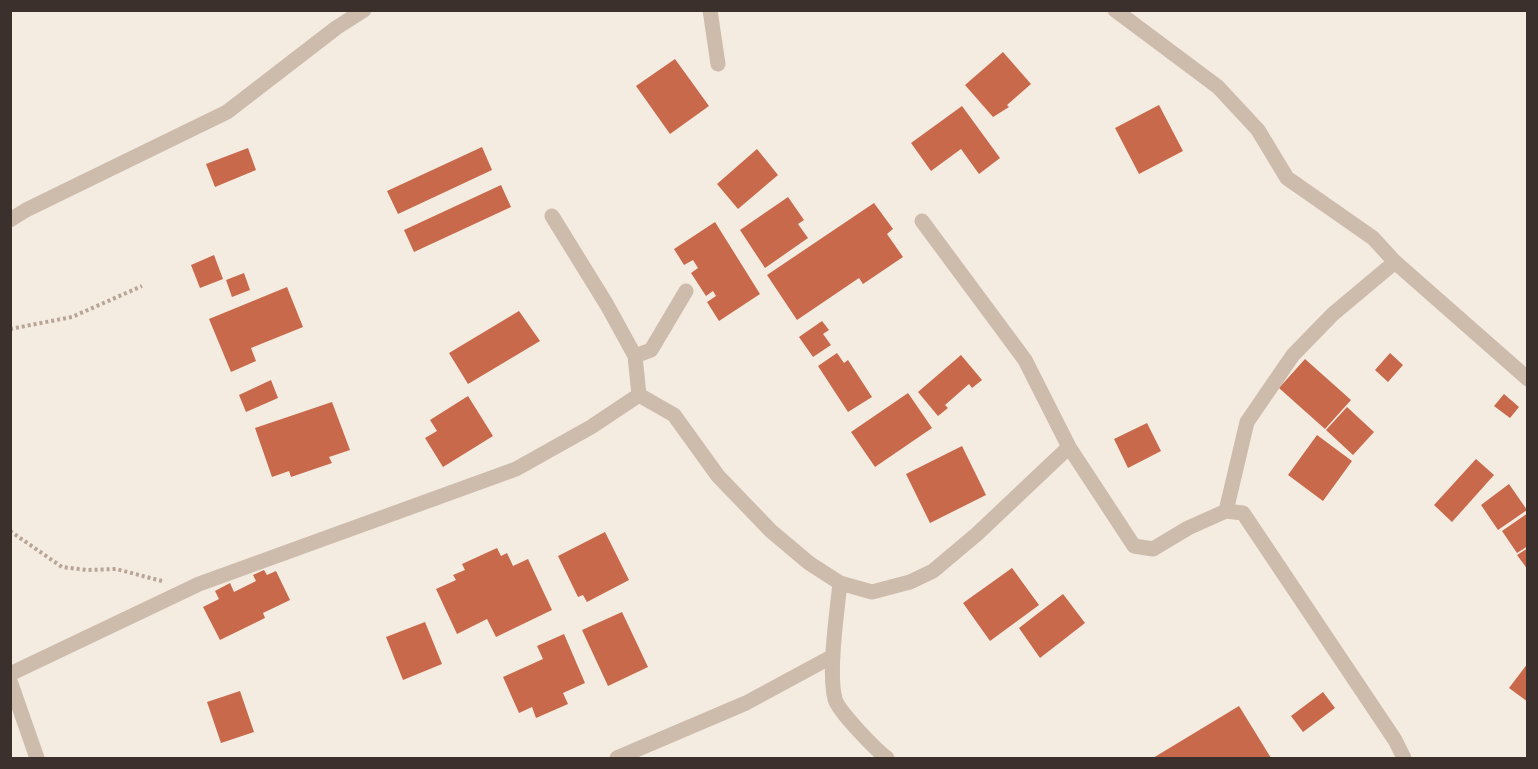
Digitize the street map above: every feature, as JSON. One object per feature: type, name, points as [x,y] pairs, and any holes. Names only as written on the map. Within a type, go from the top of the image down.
[{"type":"street","points":[[10,220],[226,112],[336,28],[364,10]]},
{"type":"street","points":[[710,10],[718,64]]},
{"type":"street","points":[[1115,10],[1218,87],[1258,130],[1287,178],[1373,238],[1395,262],[1527,379]]},
{"type":"street","points":[[552,216],[607,305],[635,356],[639,395]]},
{"type":"street","points":[[922,221],[1025,360],[1069,447],[1134,546],[1153,549],[1226,511],[1243,513],[1395,740],[1404,759]]},
{"type":"street","points":[[1226,511],[1247,422],[1253,412],[1293,355],[1333,314],[1395,262]]},
{"type":"street","points":[[635,356],[651,350],[686,291]]},
{"type":"street","points":[[639,395],[674,415],[718,476],[771,531],[809,563],[840,583],[872,592],[910,582],[933,571],[977,534],[1069,447]]},
{"type":"street","points":[[10,674],[199,584],[516,469],[591,427],[639,395]]},
{"type":"street","points":[[840,583],[833,656],[835,701],[874,749],[887,759]]},
{"type":"street","points":[[617,759],[746,703],[833,656]]},
{"type":"street","points":[[10,681],[37,759]]},
{"type":"path","points":[[10,328],[72,317],[142,285]]},
{"type":"path","points":[[10,531],[27,540],[62,567],[87,570],[116,568],[170,583],[199,584]]},
{"type":"building","points":[[1003,52],[1031,84],[1007,105],[1009,107],[993,117],[965,85]]},
{"type":"building","points":[[675,59],[709,106],[670,134],[636,86]]},
{"type":"building","points":[[1159,105],[1183,151],[1139,174],[1115,128]]},
{"type":"building","points":[[962,106],[1000,158],[979,174],[961,149],[931,171],[911,143]]},
{"type":"building","points":[[482,147],[492,170],[398,214],[387,191]]},
{"type":"building","points":[[248,148],[256,170],[215,187],[206,164]]},
{"type":"building","points":[[757,149],[778,175],[738,209],[717,184]]},
{"type":"building","points":[[501,185],[511,207],[414,252],[404,230]]},
{"type":"building","points":[[788,197],[804,220],[798,224],[808,238],[765,268],[740,230]]},
{"type":"building","points":[[874,203],[893,229],[887,234],[903,257],[863,284],[859,278],[797,320],[767,275]]},
{"type":"building","points":[[715,222],[760,294],[719,321],[707,302],[716,296],[713,291],[706,296],[691,273],[698,268],[693,260],[684,265],[674,249]]},
{"type":"building","points":[[214,255],[223,279],[200,288],[191,265]]},
{"type":"building","points":[[244,273],[250,290],[232,297],[226,280]]},
{"type":"building","points":[[287,287],[303,327],[251,348],[256,361],[231,372],[209,319]]},
{"type":"building","points":[[519,311],[540,341],[468,384],[449,353]]},
{"type":"building","points":[[822,321],[829,330],[823,334],[831,345],[813,357],[799,337]]},
{"type":"building","points":[[837,353],[844,363],[848,360],[872,397],[848,412],[818,366]]},
{"type":"building","points":[[1390,353],[1403,365],[1388,382],[1375,370]]},
{"type":"building","points":[[961,355],[982,380],[972,388],[969,384],[945,405],[948,408],[938,416],[918,392]]},
{"type":"building","points":[[1305,359],[1351,400],[1325,429],[1279,388]]},
{"type":"building","points":[[271,380],[278,398],[246,412],[239,395]]},
{"type":"building","points":[[908,393],[932,428],[875,467],[851,432]]},
{"type":"building","points":[[1504,394],[1519,407],[1510,418],[1494,406]]},
{"type":"building","points":[[468,396],[493,436],[443,467],[425,438],[437,431],[430,420]]},
{"type":"building","points":[[332,402],[350,450],[329,457],[332,463],[291,477],[289,471],[272,477],[255,428]]},
{"type":"building","points":[[1347,407],[1374,432],[1353,455],[1326,430]]},
{"type":"building","points":[[1147,423],[1161,451],[1128,468],[1114,439]]},
{"type":"building","points":[[1317,435],[1352,461],[1323,501],[1288,475]]},
{"type":"building","points":[[962,446],[986,495],[930,523],[906,474]]},
{"type":"building","points":[[1476,459],[1494,475],[1452,522],[1434,505]]},
{"type":"building","points":[[1509,484],[1527,510],[1498,530],[1481,505]]},
{"type":"building","points":[[1528,513],[1528,546],[1517,553],[1502,531]]},
{"type":"building","points":[[605,532],[629,580],[587,602],[583,595],[578,597],[558,556]]},
{"type":"building","points":[[497,548],[501,556],[507,553],[513,566],[528,559],[552,610],[496,637],[487,619],[457,634],[436,589],[456,580],[453,575],[465,570],[462,564]]},
{"type":"building","points":[[1528,548],[1528,570],[1517,555]]},
{"type":"building","points":[[1012,568],[1039,605],[990,641],[963,603]]},
{"type":"building","points":[[264,570],[267,575],[276,571],[290,600],[263,613],[265,618],[220,640],[203,607],[219,599],[215,591],[230,583],[234,592],[256,581],[253,575]]},
{"type":"building","points":[[1063,594],[1085,623],[1040,658],[1019,628]]},
{"type":"building","points":[[622,612],[648,667],[608,686],[582,630]]},
{"type":"building","points":[[425,622],[442,664],[403,680],[386,637]]},
{"type":"building","points":[[564,634],[585,683],[563,693],[568,704],[536,718],[532,707],[519,713],[503,677],[543,659],[537,646]]},
{"type":"building","points":[[1528,663],[1528,702],[1509,688]]},
{"type":"building","points":[[240,691],[254,732],[221,743],[207,702]]},
{"type":"building","points":[[1323,692],[1335,708],[1303,732],[1291,716]]},
{"type":"building","points":[[1239,706],[1271,758],[1153,758]]}]
